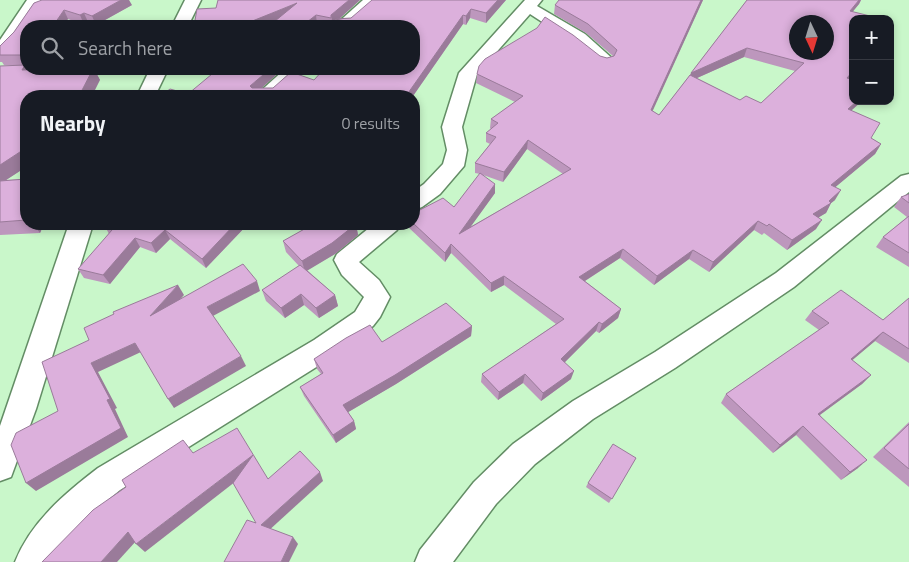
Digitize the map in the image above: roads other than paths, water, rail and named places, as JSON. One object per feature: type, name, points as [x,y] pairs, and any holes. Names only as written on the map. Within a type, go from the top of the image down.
[{"type":"street","points":[[23,20],[35,0]]},
{"type":"street","points":[[183,20],[193,0]]},
{"type":"street","points":[[349,20],[372,0]]},
{"type":"street","points":[[420,197],[444,178],[455,161],[457,150],[452,127],[468,73],[531,3],[579,38],[605,60]]},
{"type":"street","points":[[0,51],[20,25]]},
{"type":"street","points":[[149,90],[156,75]]},
{"type":"street","points":[[271,90],[287,75]]},
{"type":"street","points":[[432,562],[485,493],[524,454],[583,410],[665,360],[785,280],[909,181]]},
{"type":"street","points":[[0,466],[21,409],[79,230]]},
{"type":"street","points":[[32,562],[48,536],[80,502],[110,479],[282,375],[324,348],[364,318],[371,310],[377,297],[370,285],[350,269],[346,260],[382,230]]}]
